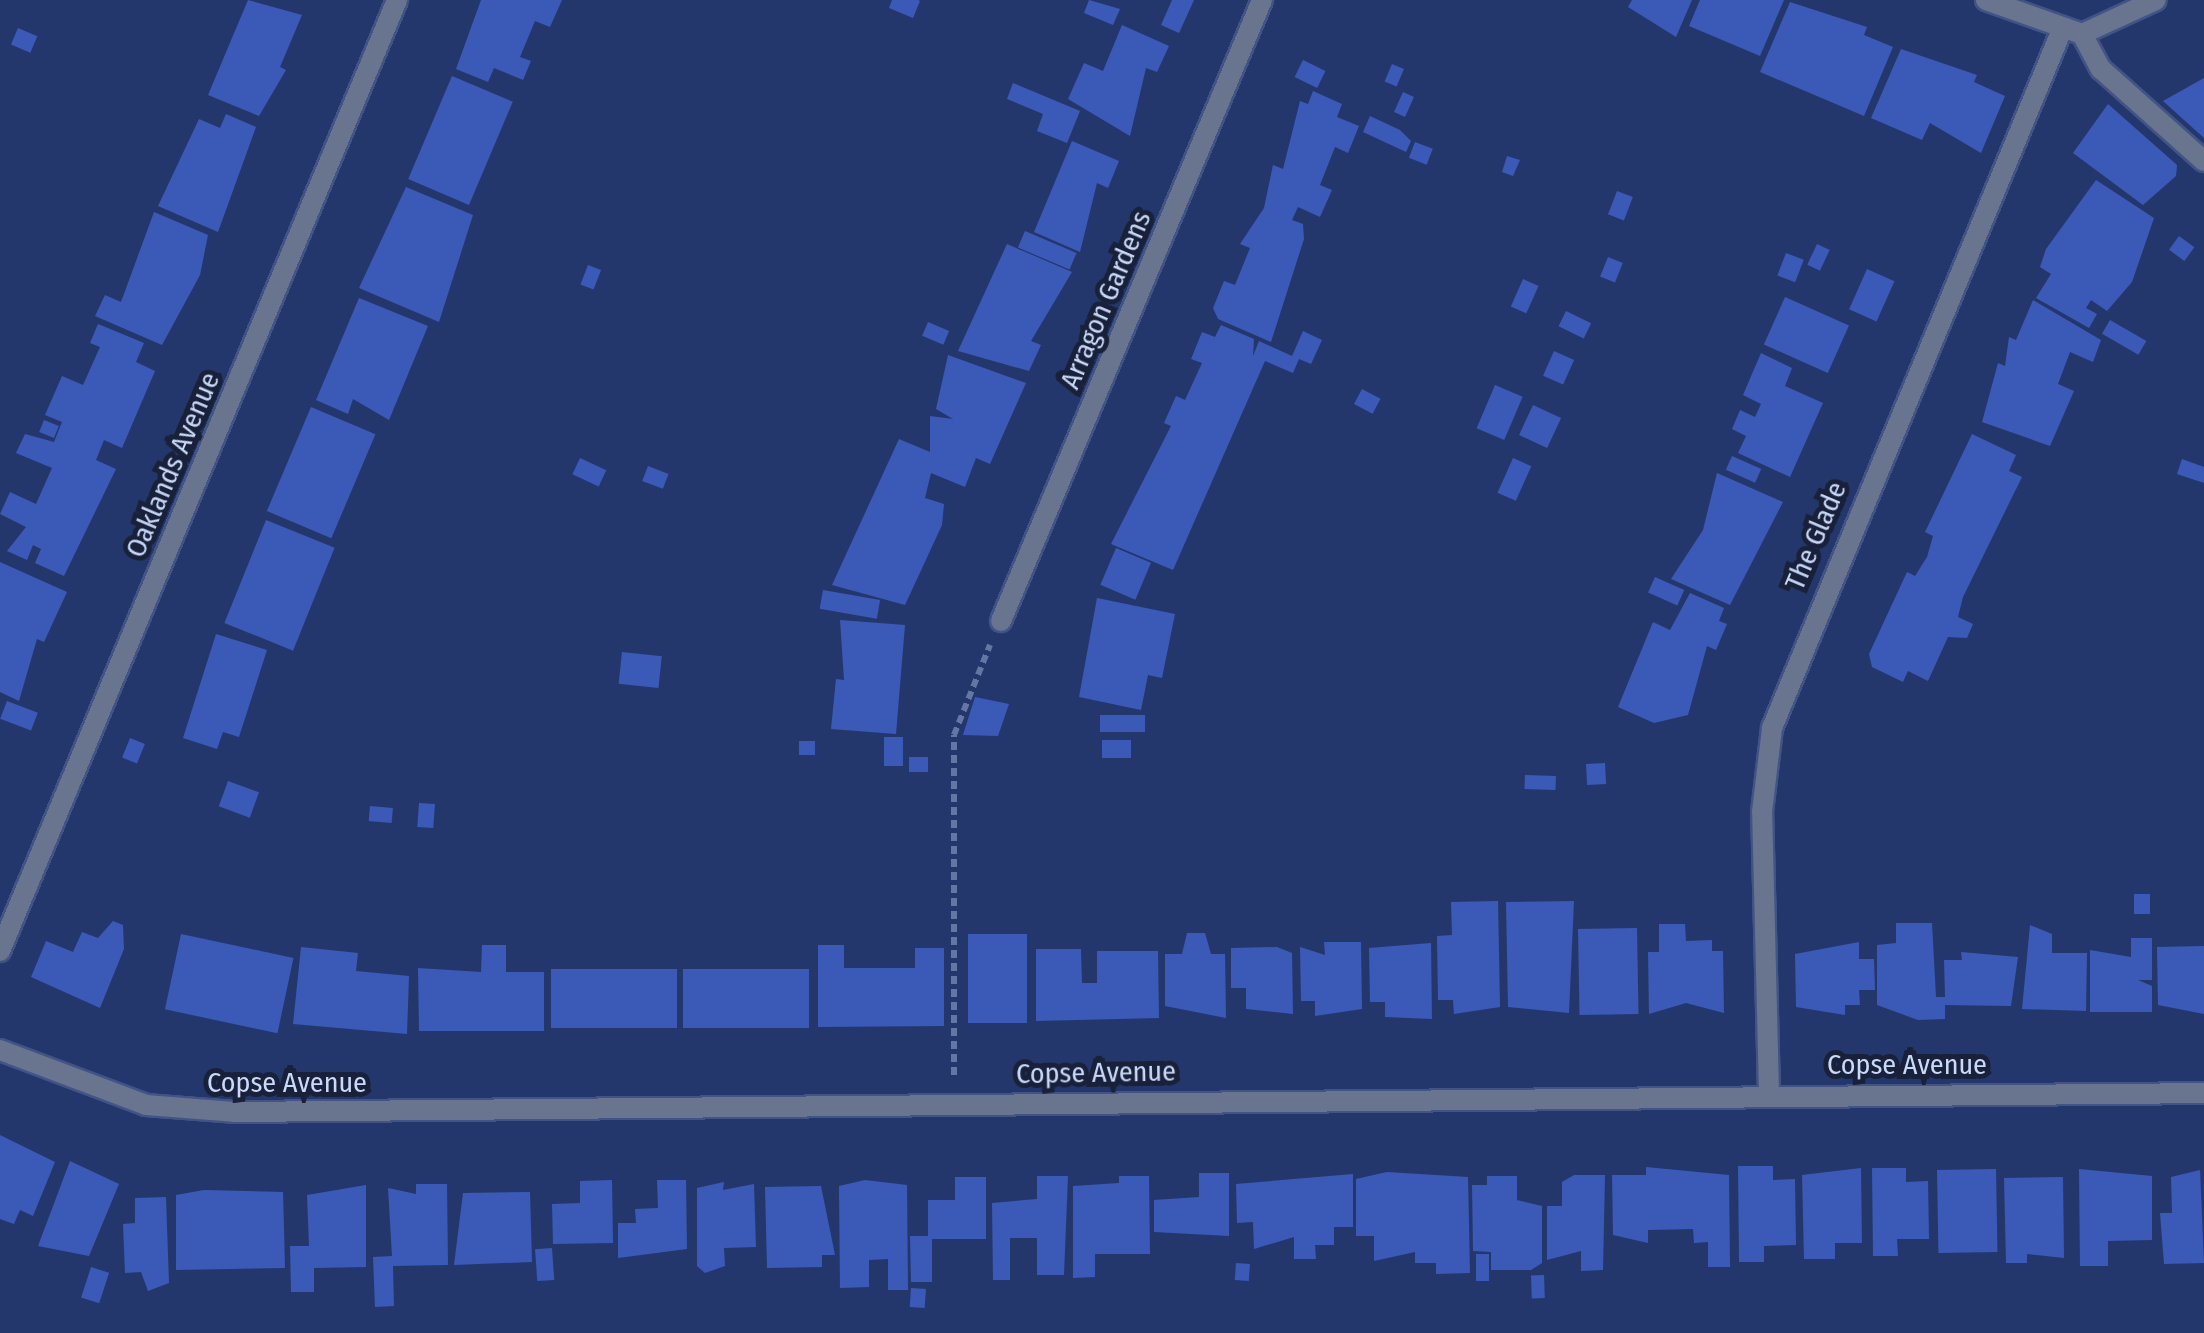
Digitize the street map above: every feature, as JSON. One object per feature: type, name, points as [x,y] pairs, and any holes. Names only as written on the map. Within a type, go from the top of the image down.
[{"type":"street","name":"Oaklands Avenue","points":[[0,951],[398,0]]},
{"type":"street","name":"Arragon Gardens","points":[[1002,621],[1262,0]]},
{"type":"street","points":[[1986,0],[2072,33],[2101,69],[2204,161]]},
{"type":"street","points":[[2072,33],[2156,0]]},
{"type":"street","name":"The Glade","points":[[1770,1093],[1762,812],[1772,728],[2072,33]]},
{"type":"street","name":"Copse Avenue","points":[[0,1050],[175,1110],[1770,1093],[2204,1093]]},
{"type":"path","points":[[954,1102],[954,735],[1002,621]]},
{"type":"building","points":[[248,0],[302,15],[280,67],[286,70],[259,116],[208,95]]},
{"type":"building","points":[[481,0],[562,0],[550,27],[535,21],[520,57],[531,61],[523,80],[494,68],[488,82],[456,69]]},
{"type":"building","points":[[892,0],[920,1],[913,18],[889,8]]},
{"type":"building","points":[[1089,0],[1120,9],[1113,25],[1084,13]]},
{"type":"building","points":[[1172,0],[1194,0],[1179,33],[1161,25]]},
{"type":"building","points":[[1632,0],[1692,0],[1676,37],[1628,7]]},
{"type":"building","points":[[1700,0],[1784,0],[1760,56],[1689,26]]},
{"type":"building","points":[[1790,2],[1867,27],[1864,35],[1893,47],[1864,116],[1760,72]]},
{"type":"building","points":[[1122,25],[1169,46],[1157,72],[1146,68],[1130,136],[1068,99],[1084,63],[1103,71]]},
{"type":"building","points":[[18,28],[37,36],[30,53],[11,45]]},
{"type":"building","points":[[1901,49],[1977,75],[1974,82],[2005,96],[1981,153],[1930,123],[1922,140],[1871,118]]},
{"type":"building","points":[[1303,60],[1325,71],[1317,88],[1295,77]]},
{"type":"building","points":[[1392,64],[1404,69],[1397,87],[1385,81]]},
{"type":"building","points":[[452,76],[513,102],[469,205],[408,179]]},
{"type":"building","points":[[2204,78],[2204,138],[2163,101]]},
{"type":"building","points":[[1013,83],[1080,111],[1067,143],[1037,131],[1043,114],[1007,99]]},
{"type":"building","points":[[1313,91],[1342,104],[1337,117],[1359,126],[1348,153],[1335,147],[1320,185],[1332,190],[1320,217],[1298,207],[1292,220],[1303,224],[1304,239],[1271,342],[1218,319],[1213,308],[1224,281],[1235,285],[1250,248],[1240,244],[1264,208],[1273,165],[1283,169],[1300,101],[1308,104]]},
{"type":"building","points":[[1403,92],[1414,97],[1405,117],[1394,112]]},
{"type":"building","points":[[2108,104],[2177,165],[2176,176],[2143,205],[2073,153]]},
{"type":"building","points":[[226,114],[256,127],[218,232],[158,206],[199,119],[220,128]]},
{"type":"building","points":[[1370,116],[1400,130],[1411,141],[1406,152],[1363,132]]},
{"type":"building","points":[[1072,141],[1119,161],[1108,188],[1097,183],[1080,252],[1034,232]]},
{"type":"building","points":[[1415,142],[1433,149],[1427,165],[1409,158]]},
{"type":"building","points":[[1507,156],[1520,160],[1513,176],[1502,172]]},
{"type":"building","points":[[2096,180],[2154,218],[2132,282],[2107,311],[2091,300],[2086,308],[2097,314],[2089,328],[2036,298],[2051,274],[2040,267],[2046,249]]},
{"type":"building","points":[[406,187],[473,215],[439,322],[359,288]]},
{"type":"building","points":[[1617,191],[1633,197],[1624,220],[1608,214]]},
{"type":"building","points":[[154,212],[208,235],[200,275],[162,345],[95,316],[105,295],[121,302]]},
{"type":"building","points":[[1025,231],[1077,253],[1070,269],[1018,248]]},
{"type":"building","points":[[2179,236],[2194,247],[2184,261],[2169,250]]},
{"type":"building","points":[[1007,244],[1072,272],[1031,341],[1041,345],[1029,371],[958,351]]},
{"type":"building","points":[[1817,244],[1830,250],[1820,271],[1807,265]]},
{"type":"building","points":[[1786,253],[1804,260],[1795,282],[1777,275]]},
{"type":"building","points":[[1608,257],[1623,263],[1615,282],[1600,276]]},
{"type":"building","points":[[588,265],[601,270],[594,290],[580,285]]},
{"type":"building","points":[[1867,269],[1894,281],[1877,321],[1849,309]]},
{"type":"building","points":[[1523,279],[1539,286],[1526,313],[1511,306]]},
{"type":"building","points":[[1785,297],[1849,325],[1828,373],[1764,345]]},
{"type":"building","points":[[359,298],[428,326],[389,420],[353,399],[348,414],[316,400]]},
{"type":"building","points":[[2033,300],[2101,340],[2093,362],[2070,352],[2058,384],[2074,391],[2050,446],[1982,422],[1998,363],[2005,366],[2009,337],[2016,340]]},
{"type":"building","points":[[1566,311],[1591,323],[1584,339],[1559,326]]},
{"type":"building","points":[[2110,320],[2146,341],[2138,355],[2102,334]]},
{"type":"building","points":[[928,322],[949,331],[943,345],[922,336]]},
{"type":"building","points":[[98,324],[144,343],[136,362],[155,371],[122,448],[104,440],[96,460],[116,469],[64,576],[35,563],[41,549],[33,545],[27,560],[7,551],[26,527],[0,514],[10,492],[36,504],[52,468],[16,453],[25,434],[54,442],[62,422],[45,415],[62,376],[83,385],[100,347],[90,343]]},
{"type":"building","points":[[1221,325],[1254,339],[1253,356],[1259,341],[1292,356],[1303,331],[1322,340],[1311,364],[1299,359],[1293,373],[1265,361],[1173,570],[1111,544],[1171,426],[1164,423],[1176,396],[1185,400],[1202,363],[1191,359],[1202,332],[1215,337]]},
{"type":"building","points":[[1554,351],[1574,360],[1563,385],[1543,376]]},
{"type":"building","points":[[1761,353],[1792,368],[1785,386],[1823,403],[1790,477],[1738,453],[1746,436],[1732,429],[1740,410],[1755,417],[1761,404],[1743,395]]},
{"type":"building","points":[[948,355],[1026,383],[990,464],[976,458],[965,487],[931,473],[925,498],[944,504],[942,525],[905,605],[832,585],[899,439],[930,452],[930,416],[953,419],[936,409]]},
{"type":"building","points":[[1495,385],[1523,397],[1504,440],[1477,428]]},
{"type":"building","points":[[1362,389],[1381,399],[1373,414],[1354,404]]},
{"type":"building","points":[[1533,405],[1561,418],[1547,448],[1519,435]]},
{"type":"building","points":[[311,407],[375,434],[331,538],[267,511]]},
{"type":"building","points":[[44,420],[59,426],[54,438],[39,432]]},
{"type":"building","points":[[1972,434],[2016,455],[2009,471],[2022,477],[1963,597],[1958,617],[1973,624],[1967,638],[1948,637],[1928,681],[1908,671],[1903,682],[1872,667],[1869,654],[1907,572],[1915,576],[1927,557],[1933,536],[1925,532]]},
{"type":"building","points":[[1732,456],[1761,469],[1755,483],[1726,470]]},
{"type":"building","points":[[580,458],[606,470],[599,487],[572,474]]},
{"type":"building","points":[[1513,458],[1531,466],[1516,501],[1498,493]]},
{"type":"building","points":[[2182,459],[2204,467],[2204,483],[2177,474]]},
{"type":"building","points":[[648,466],[669,474],[663,489],[642,481]]},
{"type":"building","points":[[1717,473],[1783,502],[1730,605],[1671,579],[1703,530]]},
{"type":"building","points":[[266,520],[335,548],[293,651],[224,623]]},
{"type":"building","points":[[1116,548],[1151,563],[1135,600],[1100,585]]},
{"type":"building","points":[[0,562],[67,592],[44,642],[37,639],[19,701],[0,692]]},
{"type":"building","points":[[1655,577],[1684,590],[1677,606],[1648,593]]},
{"type":"building","points":[[823,590],[880,600],[877,619],[820,609]]},
{"type":"building","points":[[1690,593],[1724,608],[1719,621],[1727,624],[1716,650],[1707,646],[1688,715],[1654,723],[1618,707],[1653,622],[1670,630]]},
{"type":"building","points":[[1097,598],[1175,614],[1162,678],[1148,675],[1141,710],[1079,697]]},
{"type":"building","points":[[840,620],[905,625],[896,734],[831,729],[836,679],[844,680]]},
{"type":"building","points":[[216,634],[267,650],[239,737],[223,732],[217,749],[183,738]]},
{"type":"building","points":[[622,652],[662,656],[658,688],[619,684]]},
{"type":"building","points":[[975,697],[1009,704],[998,736],[963,735]]},
{"type":"building","points":[[7,701],[38,713],[31,731],[0,719]]},
{"type":"building","points":[[1100,715],[1145,715],[1145,732],[1100,732]]},
{"type":"building","points":[[884,737],[903,737],[903,766],[884,766]]},
{"type":"building","points":[[130,738],[145,744],[137,763],[122,757]]},
{"type":"building","points":[[1102,740],[1131,740],[1131,758],[1102,758]]},
{"type":"building","points":[[799,741],[815,741],[815,755],[799,755]]},
{"type":"building","points":[[909,757],[928,757],[928,772],[909,772]]},
{"type":"building","points":[[1605,763],[1606,784],[1587,785],[1586,764]]},
{"type":"building","points":[[1525,775],[1556,776],[1555,790],[1525,789]]},
{"type":"building","points":[[228,781],[259,792],[250,818],[219,806]]},
{"type":"building","points":[[419,803],[435,804],[433,828],[417,827]]},
{"type":"building","points":[[370,806],[393,808],[392,823],[369,821]]},
{"type":"building","points":[[2134,894],[2150,894],[2150,914],[2134,914]]},
{"type":"building","points":[[1498,901],[1500,1007],[1454,1014],[1453,1000],[1438,1000],[1437,936],[1452,935],[1451,902]]},
{"type":"building","points":[[1574,901],[1569,1013],[1508,1007],[1506,902]]},
{"type":"building","points":[[113,921],[123,925],[124,949],[100,1008],[31,977],[46,941],[73,952],[82,932],[98,938]]},
{"type":"building","points":[[1896,923],[1932,923],[1936,997],[1945,997],[1944,960],[1962,960],[1961,952],[2018,957],[2011,1006],[1945,1005],[1945,1019],[1918,1020],[1877,1005],[1877,945],[1896,943]]},
{"type":"building","points":[[1659,924],[1685,924],[1686,941],[1712,940],[1712,951],[1723,951],[1724,1013],[1686,1003],[1649,1014],[1648,952],[1659,952]]},
{"type":"building","points":[[2030,925],[2052,934],[2052,953],[2087,953],[2086,1011],[2022,1009]]},
{"type":"building","points":[[1637,928],[1639,1014],[1580,1015],[1578,929]]},
{"type":"building","points":[[1187,933],[1205,933],[1211,954],[1225,954],[1226,1018],[1165,1006],[1165,954],[1182,954]]},
{"type":"building","points":[[181,934],[293,958],[277,1033],[165,1009]]},
{"type":"building","points":[[968,934],[1027,934],[1027,1023],[968,1023]]},
{"type":"building","points":[[2131,938],[2152,938],[2152,980],[2138,980],[2152,986],[2152,1012],[2090,1012],[2090,950],[2131,957]]},
{"type":"building","points":[[1324,942],[1361,942],[1362,1009],[1315,1016],[1315,1001],[1301,1001],[1300,947],[1325,955]]},
{"type":"building","points":[[1859,942],[1859,959],[1874,959],[1875,990],[1859,990],[1860,1005],[1845,1005],[1845,1015],[1796,1007],[1795,954]]},
{"type":"building","points":[[1431,943],[1432,1019],[1385,1017],[1385,1002],[1370,1002],[1369,948]]},
{"type":"building","points":[[482,945],[506,945],[506,972],[544,972],[544,1031],[419,1031],[418,968],[481,972]]},
{"type":"building","points":[[818,945],[844,945],[844,968],[915,968],[915,948],[944,948],[944,1026],[818,1027]]},
{"type":"building","points":[[2204,946],[2204,1014],[2158,1005],[2157,947]]},
{"type":"building","points":[[301,947],[358,953],[356,971],[409,976],[407,1034],[293,1024]]},
{"type":"building","points":[[1277,947],[1292,953],[1293,1014],[1246,1009],[1246,988],[1231,988],[1231,948]]},
{"type":"building","points":[[1036,949],[1081,949],[1082,983],[1097,983],[1097,951],[1158,951],[1159,1018],[1036,1021]]},
{"type":"building","points":[[551,969],[677,969],[677,1028],[551,1028]]},
{"type":"building","points":[[683,969],[809,969],[809,1028],[683,1028]]},
{"type":"building","points":[[0,1135],[55,1162],[33,1216],[20,1210],[14,1224],[0,1219]]},
{"type":"building","points":[[70,1161],[119,1184],[89,1256],[38,1246]]},
{"type":"building","points":[[1738,1166],[1773,1166],[1773,1180],[1795,1179],[1796,1245],[1764,1246],[1764,1262],[1739,1262]]},
{"type":"building","points":[[1646,1167],[1729,1175],[1730,1267],[1708,1267],[1708,1242],[1694,1243],[1693,1229],[1648,1230],[1648,1243],[1613,1235],[1612,1175],[1646,1175]]},
{"type":"building","points":[[1861,1168],[1862,1243],[1835,1243],[1835,1259],[1804,1259],[1802,1175]]},
{"type":"building","points":[[1872,1168],[1906,1168],[1906,1182],[1928,1181],[1929,1239],[1897,1239],[1898,1256],[1873,1256]]},
{"type":"building","points":[[1996,1169],[1997,1252],[1938,1253],[1937,1170]]},
{"type":"building","points":[[2079,1169],[2152,1176],[2152,1240],[2108,1241],[2108,1266],[2080,1266]]},
{"type":"building","points":[[2200,1170],[2204,1263],[2164,1264],[2160,1213],[2172,1213],[2171,1177]]},
{"type":"building","points":[[1387,1172],[1468,1177],[1470,1273],[1436,1274],[1436,1263],[1415,1263],[1415,1252],[1374,1261],[1374,1236],[1356,1236],[1356,1179]]},
{"type":"building","points":[[1199,1173],[1229,1173],[1229,1236],[1154,1232],[1154,1200],[1199,1197]]},
{"type":"building","points":[[1353,1174],[1353,1227],[1334,1227],[1334,1245],[1315,1245],[1316,1259],[1294,1259],[1294,1237],[1254,1249],[1253,1222],[1237,1223],[1236,1184]]},
{"type":"building","points":[[1574,1175],[1605,1175],[1603,1270],[1581,1271],[1581,1251],[1547,1260],[1547,1206],[1562,1206],[1562,1182]]},
{"type":"building","points":[[1037,1176],[1068,1176],[1064,1275],[1037,1275],[1037,1238],[1010,1238],[1010,1280],[993,1280],[992,1203],[1037,1199]]},
{"type":"building","points":[[1119,1176],[1149,1176],[1150,1254],[1095,1254],[1095,1277],[1073,1278],[1073,1186],[1119,1183]]},
{"type":"building","points":[[1487,1176],[1517,1176],[1517,1200],[1542,1206],[1542,1263],[1531,1270],[1491,1270],[1491,1252],[1473,1251],[1472,1185],[1487,1185]]},
{"type":"building","points":[[955,1177],[986,1177],[986,1239],[932,1239],[932,1282],[911,1282],[910,1236],[928,1236],[928,1200],[955,1200]]},
{"type":"building","points":[[2063,1177],[2064,1258],[2027,1254],[2027,1263],[2006,1263],[2004,1178]]},
{"type":"building","points":[[612,1180],[613,1243],[553,1244],[552,1204],[580,1203],[580,1181]]},
{"type":"building","points":[[657,1180],[686,1180],[687,1249],[618,1258],[618,1223],[636,1223],[635,1209],[658,1208]]},
{"type":"building","points":[[865,1180],[907,1185],[908,1290],[888,1290],[888,1259],[869,1260],[869,1287],[840,1288],[839,1186]]},
{"type":"building","points":[[724,1182],[723,1190],[754,1184],[756,1247],[724,1248],[725,1266],[705,1273],[697,1266],[697,1188]]},
{"type":"building","points":[[416,1184],[447,1184],[448,1265],[393,1266],[394,1306],[375,1307],[373,1257],[392,1256],[388,1188],[416,1194]]},
{"type":"building","points":[[366,1185],[366,1267],[314,1268],[314,1292],[291,1292],[290,1246],[309,1246],[307,1195]]},
{"type":"building","points":[[821,1186],[835,1255],[822,1255],[822,1267],[767,1268],[765,1187]]},
{"type":"building","points":[[204,1190],[283,1192],[285,1268],[176,1270],[176,1195]]},
{"type":"building","points":[[530,1192],[532,1262],[454,1265],[463,1193]]},
{"type":"building","points":[[166,1197],[169,1283],[148,1291],[141,1272],[125,1273],[123,1224],[135,1223],[135,1198]]},
{"type":"building","points":[[552,1248],[554,1280],[537,1281],[535,1249]]},
{"type":"building","points":[[1476,1254],[1489,1254],[1489,1281],[1476,1281]]},
{"type":"building","points":[[1236,1263],[1250,1264],[1249,1281],[1235,1280]]},
{"type":"building","points":[[91,1267],[109,1273],[99,1303],[81,1297]]},
{"type":"building","points":[[1531,1275],[1544,1275],[1545,1298],[1532,1298]]},
{"type":"building","points":[[911,1288],[926,1289],[925,1308],[910,1307]]}]
